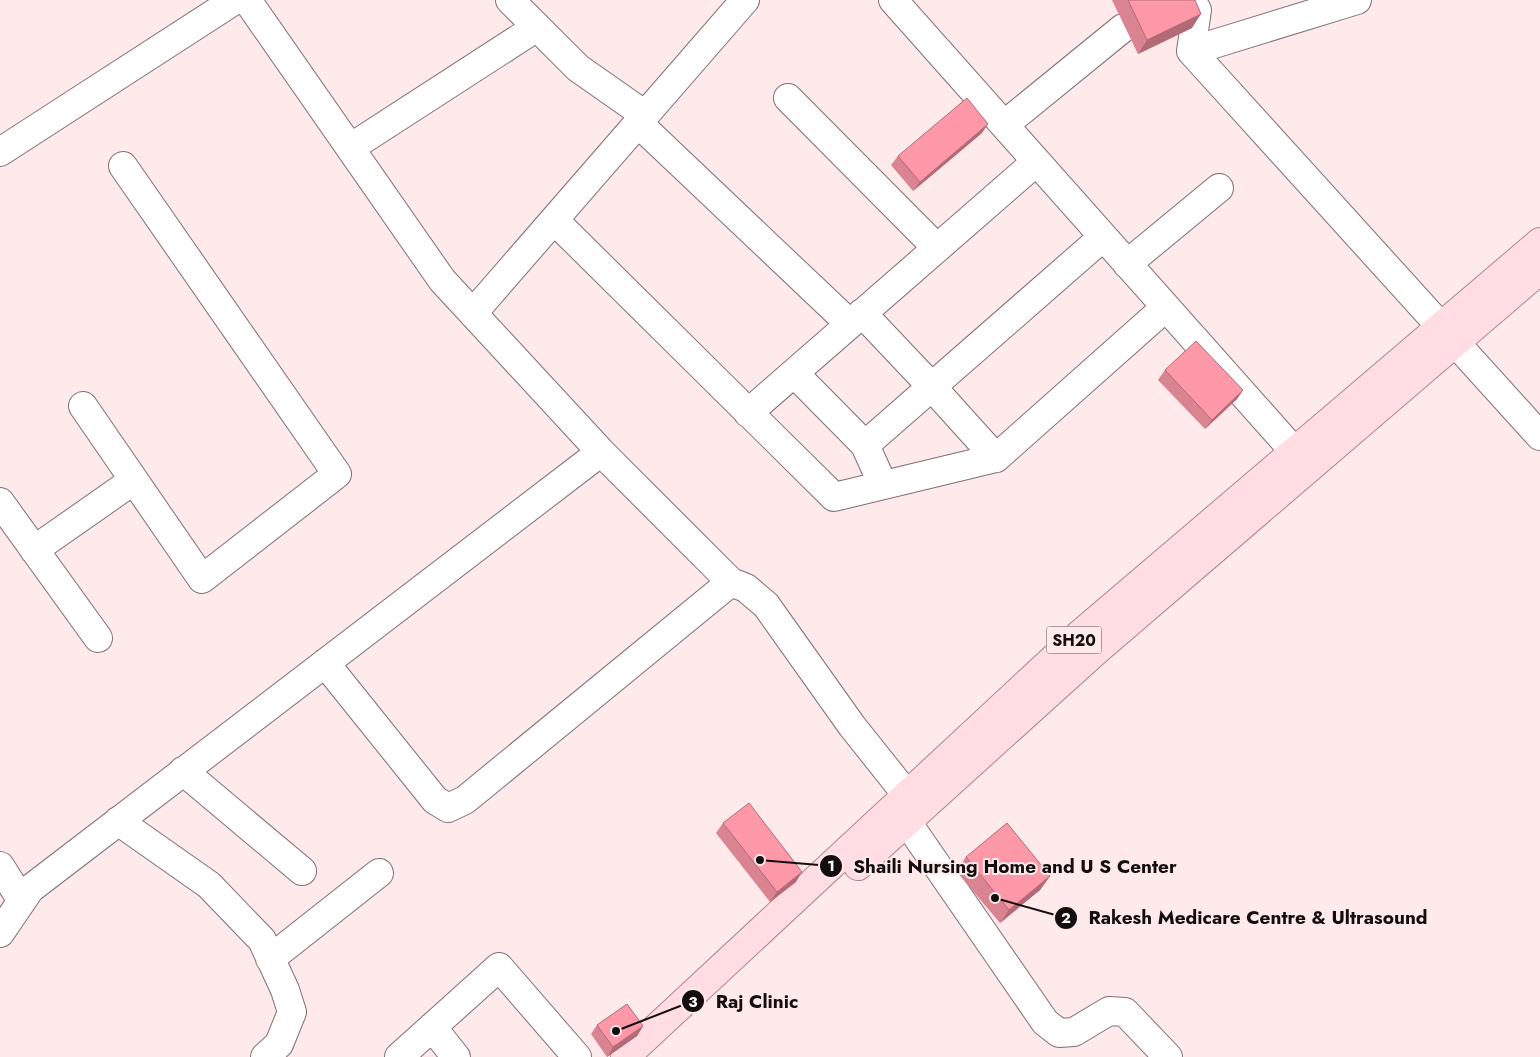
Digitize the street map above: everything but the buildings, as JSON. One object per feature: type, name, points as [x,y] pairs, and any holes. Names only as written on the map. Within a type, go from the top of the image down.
[{"type":"main road","name":"SH20","points":[[625,1057],[1079,635],[1301,460],[1449,334],[1540,242]]},
{"type":"main road","name":"SH20","points":[[1449,334],[1540,270]]},
{"type":"main road","name":"SH20","points":[[646,1057],[1097,650],[1301,460]]},
{"type":"street","points":[[510,0],[578,68],[641,119],[856,319],[932,386],[996,458]]},
{"type":"street","points":[[893,0],[1301,460]]},
{"type":"street","points":[[1191,0],[1197,10],[1191,51]]},
{"type":"street","points":[[1191,51],[1357,0]]},
{"type":"street","points":[[0,152],[252,3],[442,280],[601,452],[731,582],[746,588],[766,605],[852,726],[907,795]]},
{"type":"street","points":[[473,314],[641,119],[732,5]]},
{"type":"street","points":[[350,148],[537,27]]},
{"type":"street","points":[[1004,125],[1123,28]]},
{"type":"street","points":[[1191,51],[1540,436]]},
{"type":"street","points":[[788,98],[937,248]]},
{"type":"street","points":[[748,412],[1036,162]]},
{"type":"street","points":[[84,406],[202,579],[338,474],[123,166]]},
{"type":"street","points":[[1127,264],[1219,188]]},
{"type":"street","points":[[554,220],[834,497],[996,458],[1166,307]]},
{"type":"street","points":[[865,445],[1104,238]]},
{"type":"street","points":[[794,373],[865,445],[883,485]]},
{"type":"street","points":[[0,933],[30,888],[601,452]]},
{"type":"street","points":[[34,550],[134,480]]},
{"type":"street","points":[[0,502],[98,638]]},
{"type":"street","points":[[325,663],[435,800],[448,808],[465,800],[731,582]]},
{"type":"street","points":[[183,771],[302,871]]},
{"type":"street","points":[[118,821],[209,885],[262,940],[285,990],[292,1012],[279,1044],[265,1057]]},
{"type":"street","points":[[906,822],[1045,1022],[1059,1033],[1074,1032],[1109,1011],[1125,1012],[1168,1057]]},
{"type":"street","points":[[0,866],[22,901]]},
{"type":"street","points":[[270,959],[379,873]]},
{"type":"street","points":[[399,1057],[499,967],[577,1057]]},
{"type":"street","points":[[432,1027],[456,1057]]},
{"type":"place","name":"Shaili Nursing Home and U S Center","points":[[760,860]]},
{"type":"place","name":"Rakesh Medicare Centre & Ultrasound","points":[[995,898]]},
{"type":"place","name":"Raj Clinic","points":[[616,1031]]}]
